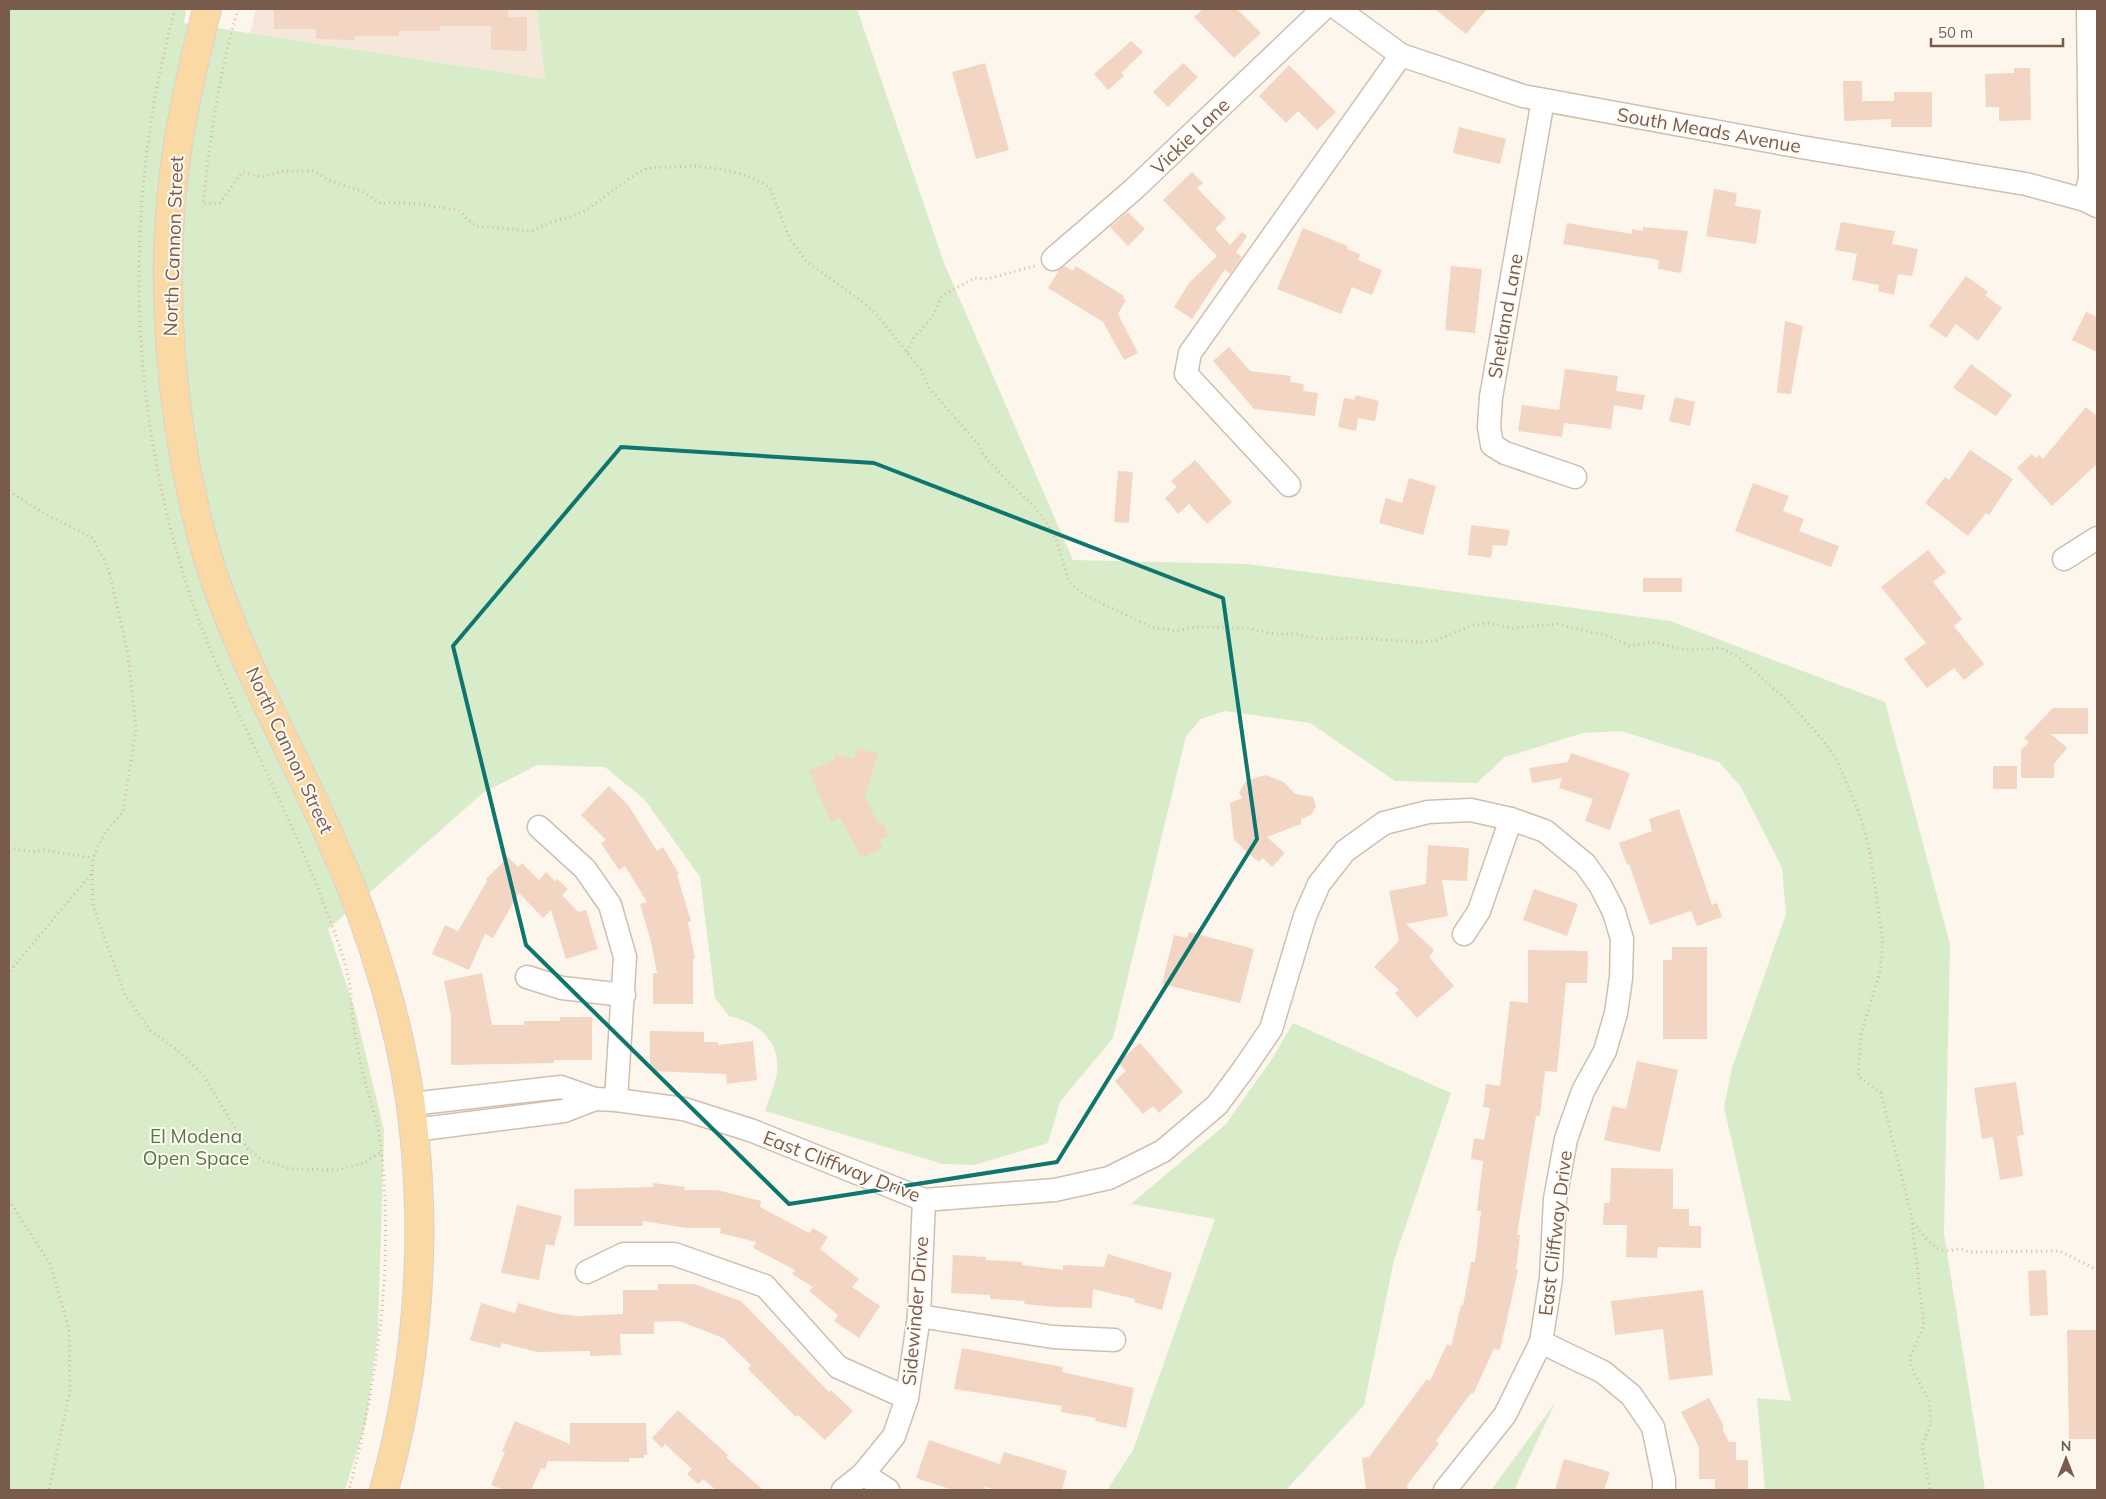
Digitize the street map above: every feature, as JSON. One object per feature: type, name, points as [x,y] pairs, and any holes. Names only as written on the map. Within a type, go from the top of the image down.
[{"type":"main road","name":"North Cannon Street","points":[[207,9],[187,91],[177,147],[172,200],[168,286],[170,349],[189,481],[207,555],[219,592],[244,652],[332,840],[364,923],[388,1001],[412,1117],[419,1214],[412,1345],[404,1401],[384,1490]]},
{"type":"street","name":"Vickie Lane","points":[[1053,259],[1134,190],[1323,9]]},
{"type":"street","name":"South Meads Avenue","points":[[1338,9],[1401,56],[1499,90],[1543,100],[1801,147],[2026,184],[2091,203]]},
{"type":"street","points":[[2088,9],[2091,203]]},
{"type":"street","points":[[1289,485],[1186,374],[1190,353],[1401,56]]},
{"type":"street","name":"Shetland Lane","points":[[1543,100],[1491,397],[1489,427],[1492,445],[1505,453],[1575,477]]},
{"type":"street","points":[[2064,559],[2097,538]]},
{"type":"street","name":"East Cliffway Drive","points":[[412,1117],[561,1086],[606,1099],[684,1109],[753,1131],[924,1200],[1056,1190],[1110,1178],[1163,1152],[1217,1105],[1271,1029],[1309,907],[1319,884],[1345,851],[1384,823],[1428,812],[1471,810],[1512,819],[1545,831],[1585,864],[1600,885],[1614,912],[1622,939],[1621,978],[1616,1013],[1605,1051],[1583,1091],[1566,1140],[1555,1200],[1551,1278],[1540,1342],[1505,1414],[1445,1490]]},
{"type":"street","points":[[1464,934],[1479,911],[1512,819]]},
{"type":"street","points":[[539,827],[584,869],[610,905],[625,957],[624,995],[606,1099]]},
{"type":"street","points":[[527,976],[562,988],[624,995]]},
{"type":"street","points":[[535,1090],[538,1114]]},
{"type":"street","name":"East Cliffway Drive","points":[[412,1117],[538,1114],[564,1111],[606,1099]]},
{"type":"street","name":"Sidewinder Drive","points":[[843,1490],[864,1474],[894,1436],[907,1398],[919,1316],[924,1200]]},
{"type":"street","points":[[587,1272],[624,1254],[674,1254],[765,1286],[838,1366],[907,1398]]},
{"type":"street","points":[[919,1316],[1052,1337],[1114,1340]]},
{"type":"street","points":[[1540,1342],[1603,1372],[1631,1395],[1653,1426],[1664,1480],[1664,1490]]},
{"type":"street","points":[[864,1474],[888,1490]]},
{"type":"path","points":[[175,9],[151,110],[142,179],[138,247],[138,311],[142,374],[152,445],[169,524],[183,574],[207,641],[323,901],[348,977],[354,1025],[365,1084],[378,1128],[382,1152],[384,1261],[377,1352],[362,1440],[349,1490]]},
{"type":"path","points":[[238,9],[222,62],[203,204],[220,203],[242,172],[261,177],[284,171],[313,171],[333,182],[361,191],[382,204],[393,201],[449,208],[460,211],[476,226],[532,231],[584,210],[634,175],[648,168],[694,166],[738,172],[770,188],[789,237],[806,261],[864,303],[878,316],[921,370],[929,388],[979,445],[983,454],[1005,480],[1033,506],[1056,538],[1069,582],[1083,594],[1152,628],[1176,631],[1197,627],[1247,628],[1274,634],[1295,634],[1321,639],[1359,638],[1423,642],[1437,640],[1470,626],[1488,622],[1514,628],[1558,624],[1612,637],[1629,646],[1652,642],[1687,650],[1720,648],[1737,656],[1764,678],[1790,703],[1823,740],[1838,762],[1861,818],[1870,853],[1883,944],[1880,972],[1861,1034],[1858,1076],[1881,1093],[1912,1223],[1924,1325],[1910,1358],[1912,1369],[1929,1401],[1931,1423],[1922,1446],[1930,1490]]},
{"type":"path","points":[[907,352],[914,337],[931,319],[942,296],[974,278],[987,279],[1014,273],[1053,259]]},
{"type":"path","points":[[9,491],[45,514],[93,538],[109,571],[128,654],[136,729],[123,812],[104,834],[93,858],[93,905],[125,995],[151,1031],[178,1050],[203,1075],[248,1149],[264,1161],[293,1169],[337,1170],[364,1163],[382,1152]]},
{"type":"path","points":[[9,848],[32,852],[44,850],[93,858]]},
{"type":"path","points":[[9,972],[92,873]]},
{"type":"path","points":[[9,1200],[50,1264],[69,1329],[70,1391],[49,1490]]},
{"type":"path","points":[[1912,1223],[1933,1245],[1941,1250],[1961,1248],[1968,1252],[2060,1251],[2097,1270]]},
{"type":"highlighted area","points":[[621,447],[874,463],[1223,598],[1257,839],[1057,1162],[789,1204],[526,945],[453,646]]},
{"type":"shaded area","points":[[256,9],[537,9],[545,79],[250,33]]},
{"type":"green space","name":"El Modena Open Space","points":[[9,9],[186,9],[184,23],[545,79],[537,9],[857,9],[944,263],[1073,560],[1248,564],[1670,621],[1885,702],[1950,944],[1944,1234],[1985,1490],[1765,1490],[1757,1398],[1791,1401],[1724,1107],[1732,1068],[1786,914],[1782,868],[1741,787],[1719,762],[1621,731],[1583,733],[1505,757],[1477,783],[1395,781],[1310,723],[1225,711],[1201,719],[1186,736],[1113,1038],[1060,1102],[1048,1143],[974,1165],[943,1164],[765,1111],[777,1073],[775,1051],[771,1042],[758,1028],[729,1016],[715,998],[700,877],[645,800],[605,767],[537,765],[483,793],[328,929],[355,1010],[384,1130],[378,1332],[366,1422],[345,1490],[9,1490]]},
{"type":"green space","points":[[1293,1023],[1451,1093],[1394,1260],[1364,1405],[1286,1490],[1107,1490],[1133,1450],[1215,1219],[1131,1204],[1226,1124],[1272,1059]]},
{"type":"green space","points":[[1555,1403],[1514,1490],[1491,1490]]},
{"type":"building","points":[[274,9],[508,9],[508,17],[527,17],[527,51],[491,50],[491,26],[440,26],[440,31],[399,31],[399,36],[355,36],[355,40],[316,39],[316,29],[274,29]]},
{"type":"building","points":[[1203,9],[1237,9],[1261,33],[1234,58],[1194,17]]},
{"type":"building","points":[[1435,9],[1487,9],[1466,34]]},
{"type":"building","points":[[1131,41],[1143,52],[1121,73],[1124,76],[1108,90],[1094,74]]},
{"type":"building","points":[[985,63],[1009,150],[976,159],[952,72]]},
{"type":"building","points":[[1183,63],[1198,77],[1168,107],[1153,92]]},
{"type":"building","points":[[1289,65],[1336,112],[1317,130],[1298,111],[1286,123],[1259,96]]},
{"type":"building","points":[[2014,68],[2030,68],[2031,120],[1999,121],[1999,107],[1986,107],[1985,74],[2014,73]]},
{"type":"building","points":[[1843,81],[1862,81],[1862,101],[1894,101],[1894,92],[1932,92],[1932,127],[1891,127],[1891,119],[1844,121]]},
{"type":"building","points":[[1459,127],[1506,139],[1500,164],[1453,153]]},
{"type":"building","points":[[1192,172],[1203,183],[1197,188],[1226,218],[1215,229],[1230,245],[1242,232],[1247,236],[1236,252],[1242,257],[1230,274],[1225,269],[1192,319],[1174,307],[1189,283],[1217,256],[1163,200]]},
{"type":"building","points":[[1714,189],[1737,193],[1735,206],[1761,210],[1756,244],[1706,236]]},
{"type":"building","points":[[1128,212],[1145,229],[1128,246],[1110,227]]},
{"type":"building","points":[[1841,222],[1895,231],[1892,244],[1918,249],[1912,276],[1898,274],[1894,295],[1878,291],[1879,285],[1852,280],[1857,254],[1835,250]]},
{"type":"building","points":[[1567,223],[1632,234],[1632,229],[1643,231],[1643,227],[1688,231],[1681,273],[1658,269],[1659,260],[1563,244]]},
{"type":"building","points":[[1303,228],[1348,246],[1347,249],[1360,254],[1358,260],[1382,270],[1372,295],[1352,287],[1341,314],[1277,289]]},
{"type":"building","points":[[1065,266],[1073,271],[1076,266],[1124,296],[1123,298],[1126,300],[1118,314],[1138,353],[1124,360],[1103,322],[1048,288],[1059,270]]},
{"type":"building","points":[[1451,266],[1482,269],[1475,333],[1445,330]]},
{"type":"building","points":[[1966,276],[1988,292],[1985,295],[2002,308],[1978,341],[1956,324],[1946,338],[1929,326]]},
{"type":"building","points":[[2086,312],[2097,317],[2097,352],[2072,340]]},
{"type":"building","points":[[1785,321],[1803,326],[1791,394],[1777,393]]},
{"type":"building","points":[[1229,347],[1250,371],[1291,376],[1290,382],[1304,384],[1303,391],[1318,393],[1315,416],[1254,409],[1213,361]]},
{"type":"building","points":[[1971,364],[2012,395],[1996,416],[1953,388]]},
{"type":"building","points":[[1565,369],[1618,376],[1616,391],[1645,395],[1642,410],[1614,405],[1611,429],[1564,423],[1562,437],[1518,431],[1522,405],[1559,410]]},
{"type":"building","points":[[1356,395],[1379,401],[1375,421],[1358,418],[1356,431],[1338,427],[1344,398],[1354,400]]},
{"type":"building","points":[[1675,397],[1695,402],[1690,426],[1669,421]]},
{"type":"building","points":[[2086,407],[2097,416],[2097,464],[2052,506],[2017,468],[2032,454],[2036,458],[2039,455],[2043,459]]},
{"type":"building","points":[[1970,450],[2013,479],[1989,515],[1986,513],[1968,536],[1925,503],[1945,477],[1949,480]]},
{"type":"building","points":[[1195,460],[1232,502],[1207,524],[1189,504],[1178,514],[1165,498],[1177,487],[1171,481]]},
{"type":"building","points":[[1118,471],[1133,472],[1129,523],[1114,522]]},
{"type":"building","points":[[1409,478],[1436,486],[1423,535],[1379,523],[1386,498],[1402,503]]},
{"type":"building","points":[[1753,483],[1789,496],[1783,511],[1804,519],[1799,531],[1839,546],[1831,567],[1735,531]]},
{"type":"building","points":[[1471,525],[1510,530],[1507,546],[1493,545],[1491,558],[1468,555]]},
{"type":"building","points":[[1928,550],[1946,572],[1933,582],[1962,619],[1954,626],[1984,664],[1964,680],[1954,668],[1927,688],[1904,659],[1926,643],[1881,587]]},
{"type":"building","points":[[1643,578],[1682,578],[1682,592],[1643,592]]},
{"type":"building","points":[[2053,708],[2088,708],[2088,734],[2051,734],[2067,748],[2054,764],[2054,778],[2021,778],[2021,750],[2029,742],[2024,738]]},
{"type":"building","points":[[858,748],[878,754],[865,796],[878,824],[882,822],[889,836],[879,841],[883,848],[862,858],[840,818],[831,822],[809,771],[834,760],[836,754],[854,759]]},
{"type":"building","points":[[1571,753],[1630,773],[1610,830],[1585,821],[1593,799],[1559,788],[1562,778],[1532,783],[1529,768],[1568,762]]},
{"type":"building","points":[[1993,766],[2017,766],[2017,789],[1993,789]]},
{"type":"building","points":[[1265,775],[1284,782],[1295,794],[1313,797],[1316,806],[1311,815],[1301,819],[1301,824],[1267,837],[1285,853],[1272,867],[1263,858],[1259,862],[1234,840],[1230,803],[1242,798],[1239,792],[1246,781]]},
{"type":"building","points":[[609,786],[628,805],[657,851],[663,847],[679,874],[677,875],[691,921],[688,922],[695,959],[693,959],[693,1004],[653,1004],[653,973],[657,973],[651,942],[640,904],[647,902],[625,866],[619,870],[601,843],[606,840],[581,815]]},
{"type":"building","points":[[1679,809],[1712,905],[1717,903],[1722,917],[1697,926],[1691,911],[1650,925],[1629,864],[1627,865],[1619,843],[1652,831],[1649,819]]},
{"type":"building","points":[[1428,845],[1469,848],[1467,881],[1442,880],[1448,916],[1406,924],[1434,950],[1429,957],[1454,986],[1417,1018],[1395,993],[1399,990],[1374,967],[1399,941],[1389,891],[1426,884]]},
{"type":"building","points":[[508,857],[518,867],[522,863],[539,880],[546,872],[555,881],[557,879],[568,889],[562,895],[578,912],[586,910],[598,949],[566,959],[551,910],[543,918],[519,893],[493,938],[485,934],[469,970],[432,954],[445,925],[458,931],[487,881],[486,879]]},
{"type":"building","points":[[1534,889],[1578,904],[1567,936],[1523,920]]},
{"type":"building","points":[[1189,932],[1254,949],[1240,1003],[1162,984],[1174,935],[1187,938]]},
{"type":"building","points":[[1672,947],[1707,947],[1707,1039],[1663,1039],[1663,960],[1672,960]]},
{"type":"building","points":[[1528,950],[1588,951],[1587,983],[1566,983],[1557,1072],[1545,1071],[1540,1116],[1536,1116],[1517,1235],[1520,1235],[1516,1270],[1518,1270],[1500,1350],[1494,1349],[1473,1394],[1471,1393],[1436,1441],[1439,1444],[1407,1485],[1408,1490],[1366,1490],[1362,1458],[1369,1457],[1427,1379],[1430,1381],[1447,1344],[1451,1346],[1461,1305],[1463,1306],[1471,1262],[1475,1262],[1481,1211],[1477,1211],[1483,1161],[1471,1159],[1474,1138],[1484,1140],[1490,1108],[1483,1107],[1486,1084],[1500,1086],[1510,1001],[1528,1003]]},
{"type":"building","points":[[482,973],[492,1025],[524,1025],[524,1021],[560,1021],[560,1017],[592,1017],[592,1060],[554,1060],[554,1063],[451,1065],[451,1016],[444,981]]},
{"type":"building","points":[[650,1031],[704,1032],[704,1042],[718,1042],[718,1045],[753,1041],[757,1080],[727,1084],[726,1074],[650,1071]]},
{"type":"building","points":[[1140,1043],[1183,1092],[1159,1113],[1153,1106],[1143,1114],[1115,1081],[1126,1071],[1118,1062]]},
{"type":"building","points":[[1637,1061],[1678,1070],[1660,1152],[1604,1140],[1612,1106],[1626,1109]]},
{"type":"building","points":[[2016,1082],[2024,1135],[2017,1136],[2023,1176],[2000,1180],[1993,1137],[1982,1139],[1974,1088]]},
{"type":"building","points":[[1611,1168],[1673,1169],[1673,1209],[1689,1209],[1689,1226],[1701,1226],[1701,1248],[1658,1247],[1657,1258],[1626,1257],[1627,1225],[1603,1225],[1604,1203],[1610,1203]]},
{"type":"building","points":[[653,1183],[685,1187],[684,1190],[717,1190],[761,1201],[760,1207],[809,1233],[813,1228],[828,1237],[820,1249],[859,1279],[852,1287],[880,1306],[859,1338],[834,1321],[838,1315],[809,1291],[813,1287],[792,1274],[795,1270],[753,1248],[756,1242],[720,1233],[721,1228],[686,1228],[643,1221],[643,1226],[574,1226],[574,1189],[653,1187]]},
{"type":"building","points":[[517,1205],[562,1216],[554,1246],[546,1244],[539,1280],[501,1273]]},
{"type":"building","points":[[1108,1254],[1172,1273],[1162,1310],[1134,1302],[1135,1299],[1093,1289],[1092,1308],[1024,1304],[1025,1301],[990,1299],[990,1295],[951,1293],[953,1255],[986,1257],[986,1260],[1022,1262],[1022,1265],[1063,1270],[1063,1265],[1104,1267]]},
{"type":"building","points":[[2046,1270],[2048,1315],[2030,1316],[2028,1271]]},
{"type":"building","points":[[658,1284],[694,1284],[741,1301],[829,1392],[831,1390],[853,1411],[825,1440],[798,1415],[796,1417],[748,1369],[751,1365],[723,1338],[679,1321],[654,1322],[654,1334],[620,1334],[621,1355],[590,1356],[590,1351],[537,1352],[502,1343],[500,1348],[470,1340],[481,1303],[515,1313],[518,1303],[558,1314],[579,1316],[623,1314],[623,1290],[658,1290]]},
{"type":"building","points":[[1703,1290],[1713,1375],[1669,1380],[1663,1329],[1615,1335],[1611,1301]]},
{"type":"building","points":[[2067,1330],[2097,1330],[2097,1439],[2069,1439]]},
{"type":"building","points":[[962,1348],[1063,1367],[1062,1372],[1134,1388],[1126,1428],[1095,1421],[1096,1418],[1061,1412],[1062,1406],[954,1389]]},
{"type":"building","points":[[1709,1398],[1723,1424],[1723,1430],[1729,1442],[1736,1442],[1736,1460],[1748,1460],[1748,1490],[1715,1490],[1715,1479],[1699,1479],[1699,1447],[1681,1412]]},
{"type":"building","points":[[678,1410],[763,1490],[716,1490],[703,1479],[698,1484],[687,1474],[692,1469],[665,1444],[662,1448],[652,1438]]},
{"type":"building","points":[[515,1421],[570,1444],[570,1423],[646,1423],[647,1455],[644,1455],[644,1458],[629,1458],[629,1462],[548,1461],[545,1469],[541,1468],[531,1490],[504,1490],[491,1485],[505,1452],[502,1451]]},
{"type":"building","points":[[929,1440],[1000,1464],[1004,1452],[1067,1471],[1062,1490],[996,1490],[985,1487],[984,1490],[953,1490],[916,1478]]},
{"type":"building","points":[[1564,1459],[1610,1472],[1604,1490],[1555,1490]]}]
